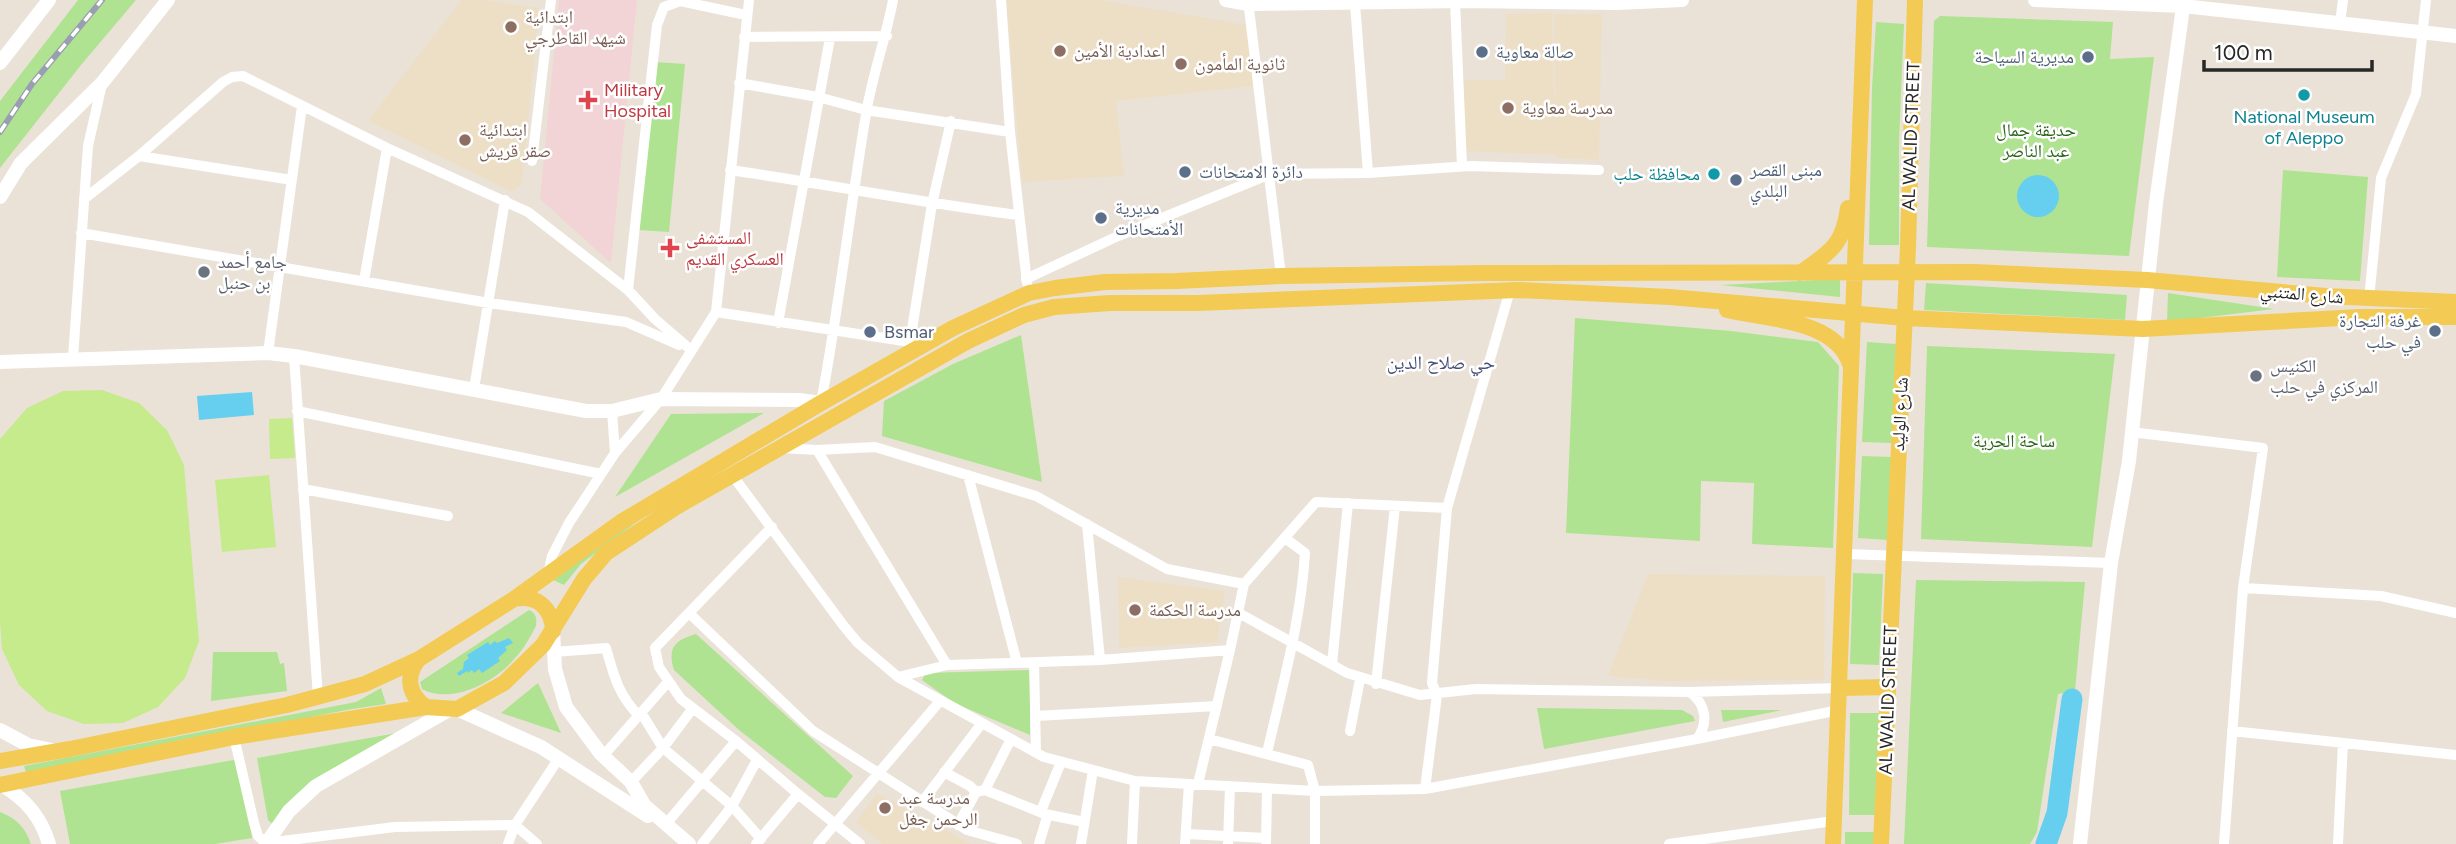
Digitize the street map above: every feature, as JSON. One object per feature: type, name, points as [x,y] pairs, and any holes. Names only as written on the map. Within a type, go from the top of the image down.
[{"type":"main road","points":[[0,63],[49,0]]},
{"type":"main road","points":[[0,197],[21,163],[102,83],[168,0]]},
{"type":"main road","points":[[1226,0],[1355,4],[1414,1],[1682,0]]},
{"type":"main road","points":[[1833,844],[1866,0]]},
{"type":"main road","name":"AL WALID STREET","points":[[1907,272],[1915,0]]},
{"type":"main road","points":[[2035,0],[2183,3],[2456,36]]},
{"type":"main road","points":[[2080,844],[2110,564],[2122,503],[2147,280],[2183,3]]},
{"type":"main road","points":[[1800,273],[1826,255],[1842,235],[1858,172]]},
{"type":"main road","name":"شارع المتنبي","points":[[0,761],[318,697],[365,684],[419,659],[514,598],[621,522],[914,346],[953,328],[1028,286],[1281,276],[1907,272],[2035,274],[2147,280],[2369,299],[2456,302]]},
{"type":"main road","name":"شارع الوليد","points":[[1894,555],[1907,272]]},
{"type":"main road","points":[[266,844],[289,811],[316,786],[395,739],[504,683],[531,659],[553,631],[584,579],[606,553],[676,507],[968,341],[1024,315],[1054,307],[1510,290],[1670,297],[1905,318],[2143,329],[2359,317],[2456,317]]},
{"type":"main road","points":[[1670,297],[1790,322],[1826,333],[1839,344],[1852,371]]},
{"type":"main road","points":[[0,362],[268,353],[586,411],[612,411],[661,399],[799,400],[821,403]]},
{"type":"main road","name":"AL WALID STREET","points":[[1881,844],[1894,555]]},
{"type":"main road","points":[[514,598],[528,597],[540,602],[550,612],[555,669],[566,707],[604,755],[631,782],[644,805],[690,844]]},
{"type":"main road","points":[[419,659],[411,671],[410,685],[415,698],[426,707]]},
{"type":"main road","points":[[1840,688],[1888,687]]},
{"type":"main road","points":[[1,785],[234,737],[426,707],[453,709],[541,747],[646,814],[682,844]]},
{"type":"main road","points":[[0,730],[28,745],[48,750],[70,749]]},
{"type":"main road","points":[[1,785],[14,791],[33,810],[49,844]]},
{"type":"street","points":[[532,161],[551,0]]},
{"type":"street","points":[[548,574],[560,538],[601,474],[615,453],[661,399],[716,312],[749,0]]},
{"type":"street","points":[[821,403],[866,110],[887,36],[893,0]]},
{"type":"street","points":[[1001,0],[1010,131],[1028,286],[1118,236],[1270,174],[1368,173],[1462,166],[1599,170]]},
{"type":"street","points":[[2340,23],[2343,0]]},
{"type":"street","points":[[2369,299],[2381,178],[2416,94],[2426,0]]},
{"type":"street","points":[[628,290],[657,26],[664,7],[680,1],[746,15]]},
{"type":"street","points":[[1461,1],[1462,166]]},
{"type":"street","points":[[1248,2],[1281,276]]},
{"type":"street","points":[[1355,4],[1368,173]]},
{"type":"street","points":[[744,37],[887,36]]},
{"type":"street","points":[[778,323],[830,38]]},
{"type":"street","points":[[84,199],[139,156],[223,82],[232,77],[248,78],[302,107],[505,200],[539,219],[628,290],[655,319],[691,350]]},
{"type":"street","points":[[72,358],[88,146],[102,83]]},
{"type":"street","points":[[739,83],[818,97],[866,110],[1010,131]]},
{"type":"street","points":[[268,353],[302,107]]},
{"type":"street","points":[[716,312],[914,346],[932,204],[951,121]]},
{"type":"street","points":[[364,281],[387,148]]},
{"type":"street","points":[[139,156],[292,180]]},
{"type":"street","points":[[730,170],[932,204],[1018,215]]},
{"type":"street","points":[[474,389],[505,200]]},
{"type":"street","points":[[81,233],[489,303],[626,323],[691,350]]},
{"type":"street","points":[[1425,789],[1437,695],[1432,683],[1447,508],[1510,290]]},
{"type":"street","points":[[293,356],[318,697]]},
{"type":"street","points":[[297,411],[601,474]]},
{"type":"street","points":[[612,411],[615,453]]},
{"type":"street","points":[[2131,432],[2263,448],[2243,588],[2224,844]]},
{"type":"street","points":[[781,448],[817,450],[875,447],[1036,496],[1167,569],[1244,584]]},
{"type":"street","points":[[817,450],[947,665]]},
{"type":"street","points":[[968,475],[1017,663]]},
{"type":"street","points":[[733,476],[858,643],[898,677],[1036,752],[1060,762],[1135,781],[1314,791],[1425,789],[1839,710]]},
{"type":"street","points":[[303,489],[449,516]]},
{"type":"street","points":[[1267,789],[1266,841],[1186,839],[1194,784],[1209,739],[1244,584],[1316,502],[1447,508]]},
{"type":"street","points":[[1332,664],[1348,503]]},
{"type":"street","points":[[1376,684],[1395,506]]},
{"type":"street","points":[[1087,524],[1100,660]]},
{"type":"street","points":[[772,527],[655,648],[659,667],[681,699],[860,844]]},
{"type":"street","points":[[1267,753],[1300,607],[1306,553],[1284,538]]},
{"type":"street","points":[[1845,554],[2110,564]]},
{"type":"street","points":[[2243,588],[2381,596],[2456,613]]},
{"type":"street","points":[[1237,612],[1360,679],[1420,695],[1476,689],[1690,692],[1840,688]]},
{"type":"street","points":[[690,613],[813,731],[967,830],[1017,844]]},
{"type":"street","points":[[554,652],[606,648],[617,687],[639,716],[642,714]]},
{"type":"street","points":[[898,677],[947,665],[1100,660],[1230,650]]},
{"type":"street","points":[[1034,663],[1036,752]]},
{"type":"street","points":[[1350,731],[1360,679]]},
{"type":"street","points":[[604,755],[668,682]]},
{"type":"street","points":[[1690,692],[1700,701],[1704,714],[1703,727],[1697,739]]},
{"type":"street","points":[[818,844],[940,701]]},
{"type":"street","points":[[1036,716],[1217,706]]},
{"type":"street","points":[[631,782],[663,748],[693,708]]},
{"type":"street","points":[[642,714],[663,748],[732,806],[759,842],[798,794]]},
{"type":"street","points":[[922,802],[982,723]]},
{"type":"street","points":[[2232,731],[2456,755]]},
{"type":"street","points":[[234,737],[254,823],[258,836],[266,844],[396,827],[515,825],[537,844]]},
{"type":"street","points":[[958,825],[1011,739]]},
{"type":"street","points":[[1209,739],[1308,765],[1314,791],[1315,844]]},
{"type":"street","points":[[666,824],[736,741]]},
{"type":"street","points":[[2338,844],[2343,743]]},
{"type":"street","points":[[508,844],[515,825],[559,758]]},
{"type":"street","points":[[702,844],[732,806],[757,760]]},
{"type":"street","points":[[1040,844],[1047,817],[1041,811],[1060,762]]},
{"type":"street","points":[[1081,844],[1093,770]]},
{"type":"street","points":[[944,772],[981,791],[1045,814],[1084,822]]},
{"type":"street","points":[[1132,844],[1135,781]]},
{"type":"street","points":[[1228,840],[1230,786]]},
{"type":"street","points":[[1669,844],[1833,821]]},
{"type":"shaded area","points":[[461,0],[485,0],[539,8],[522,184],[512,192],[368,121]]},
{"type":"shaded area","name":"Military Hospital","points":[[559,0],[637,0],[611,263],[540,199]]},
{"type":"shaded area","name":"اعدادية الأمين","points":[[1006,0],[1102,0],[1246,25],[1253,86],[1116,101],[1124,176],[1022,182]]},
{"type":"shaded area","points":[[1552,13],[1556,151],[1554,14],[1602,14],[1599,160],[1465,151],[1462,80],[1505,80],[1506,14]]},
{"type":"shaded area","points":[[1648,574],[1825,576],[1824,680],[1665,681],[1608,676]]},
{"type":"shaded area","points":[[1118,577],[1225,591],[1217,642],[1119,648]]},
{"type":"shaded area","name":"مدرسة عبد الرحمن جغل","points":[[877,793],[971,844],[882,844],[856,822]]},
{"type":"green space","points":[[78,0],[136,0],[0,168],[0,101]]},
{"type":"green space","name":"حديقة جمال عبد الناصر","points":[[1940,16],[2113,22],[2110,59],[2154,57],[2129,256],[1927,247],[1934,21]]},
{"type":"green space","points":[[1876,22],[1904,24],[1899,142],[1899,245],[1869,245]]},
{"type":"green space","points":[[655,62],[685,64],[669,232],[639,230]]},
{"type":"green space","points":[[2283,170],[2368,177],[2360,281],[2277,277]]},
{"type":"green space","points":[[1840,279],[1840,297],[1720,285]]},
{"type":"green space","points":[[1926,283],[2127,295],[2125,320],[1924,310]]},
{"type":"green space","points":[[2168,293],[2274,309],[2167,322]]},
{"type":"green space","points":[[1575,318],[1731,331],[1818,342],[1839,366],[1833,548],[1752,544],[1754,483],[1701,481],[1700,541],[1566,533]]},
{"type":"green space","points":[[1021,335],[1042,482],[882,436],[884,401],[953,364]]},
{"type":"green space","points":[[1867,342],[1896,344],[1892,443],[1862,442]]},
{"type":"green space","name":"ساحة الحرية","points":[[1927,346],[2115,354],[2092,547],[1921,539]]},
{"type":"green space","points":[[102,390],[139,403],[167,430],[184,465],[199,641],[185,678],[158,707],[123,723],[84,724],[47,711],[19,685],[2,649],[0,439],[27,408],[63,391]]},
{"type":"green space","points":[[764,413],[615,497],[671,414]]},
{"type":"green space","points":[[292,418],[295,458],[270,459],[269,419]]},
{"type":"green space","points":[[1862,456],[1892,457],[1888,540],[1858,538]]},
{"type":"green space","points":[[269,475],[276,547],[222,552],[215,480]]},
{"type":"green space","points":[[671,496],[581,564],[564,585],[551,579]]},
{"type":"green space","points":[[1853,573],[1883,574],[1879,665],[1850,664]]},
{"type":"green space","points":[[1916,580],[2085,582],[2075,691],[2058,694],[2037,832],[2030,844],[1904,844]]},
{"type":"green space","points":[[529,610],[535,616],[536,626],[527,643],[497,675],[459,693],[434,693],[422,689],[420,682]]},
{"type":"green space","points":[[696,634],[853,776],[836,798],[825,797],[739,730],[674,670],[674,646]]},
{"type":"green space","points":[[213,652],[277,652],[280,664],[284,663],[287,691],[211,701]]},
{"type":"green space","points":[[1030,670],[1030,735],[954,703],[922,680],[926,673]]},
{"type":"green space","points":[[538,683],[561,733],[501,713]]},
{"type":"green space","points":[[381,688],[386,704],[26,772],[24,766],[356,702]]},
{"type":"green space","points":[[1537,708],[1682,710],[1693,716],[1695,721],[1544,749]]},
{"type":"green space","points":[[1721,710],[1782,710],[1723,722]]},
{"type":"green space","points":[[1850,713],[1880,713],[1879,815],[1849,815]]},
{"type":"green space","points":[[397,733],[341,766],[277,828],[268,820],[257,758]]},
{"type":"green space","points":[[239,759],[252,838],[215,844],[70,844],[60,791]]},
{"type":"green space","points":[[0,812],[20,824],[31,844],[0,844]]},
{"type":"green space","points":[[1845,832],[1875,832],[1875,844],[1845,844]]},
{"type":"water","points":[[2038,175],[2053,181],[2059,196],[2053,211],[2038,217],[2023,211],[2017,196],[2023,181]]},
{"type":"water","points":[[252,392],[254,415],[199,420],[197,396]]},
{"type":"water","points":[[509,638],[513,643],[505,647],[507,650],[498,658],[500,661],[482,673],[479,669],[474,673],[472,670],[468,673],[467,671],[459,676],[457,673],[463,669],[464,662],[469,658],[467,655],[488,642],[490,645]]},
{"type":"waterway","points":[[2046,844],[2057,813],[2072,699]]},
{"type":"railway","points":[[0,132],[32,84],[102,0]]},
{"type":"place","name":"ابتدائية شيهد القاطرجي","points":[[511,27]]},
{"type":"place","name":"اعدادية الأمين","points":[[1060,51]]},
{"type":"place","name":"صالة معاوية","points":[[1482,52]]},
{"type":"place","name":"مديرية السياحة","points":[[2088,57]]},
{"type":"place","name":"ثانوية المأمون","points":[[1181,64]]},
{"type":"place","name":"National Museum of Aleppo","points":[[2304,95]]},
{"type":"place","name":"Military Hospital","points":[[588,100]]},
{"type":"place","name":"مدرسة معاوية","points":[[1508,108]]},
{"type":"place","name":"ابتدائية صقر قريش","points":[[465,140]]},
{"type":"place","name":"دائرة الامتحانات","points":[[1185,172]]},
{"type":"place","name":"محافظة حلب","points":[[1714,174]]},
{"type":"place","name":"مبنى القصر البلدي","points":[[1736,180]]},
{"type":"place","name":"مديرية الأمتحانات","points":[[1101,218]]},
{"type":"place","name":"المستشفى العسكري القديم","points":[[670,248]]},
{"type":"place","name":"جامع أحمد بن حنبل","points":[[204,272]]},
{"type":"place","name":"غرفة التجارة في حلب","points":[[2435,331]]},
{"type":"place","name":"Bsmar","points":[[870,332]]},
{"type":"place","name":"الكنيس المركزي في حلب","points":[[2256,376]]},
{"type":"place","name":"مدرسة الحكمة","points":[[1135,610]]},
{"type":"place","name":"مدرسة عبد الرحمن جغل","points":[[885,808]]},
{"type":"district","name":"حي صلاح الدين","points":[[1441,362]]}]
